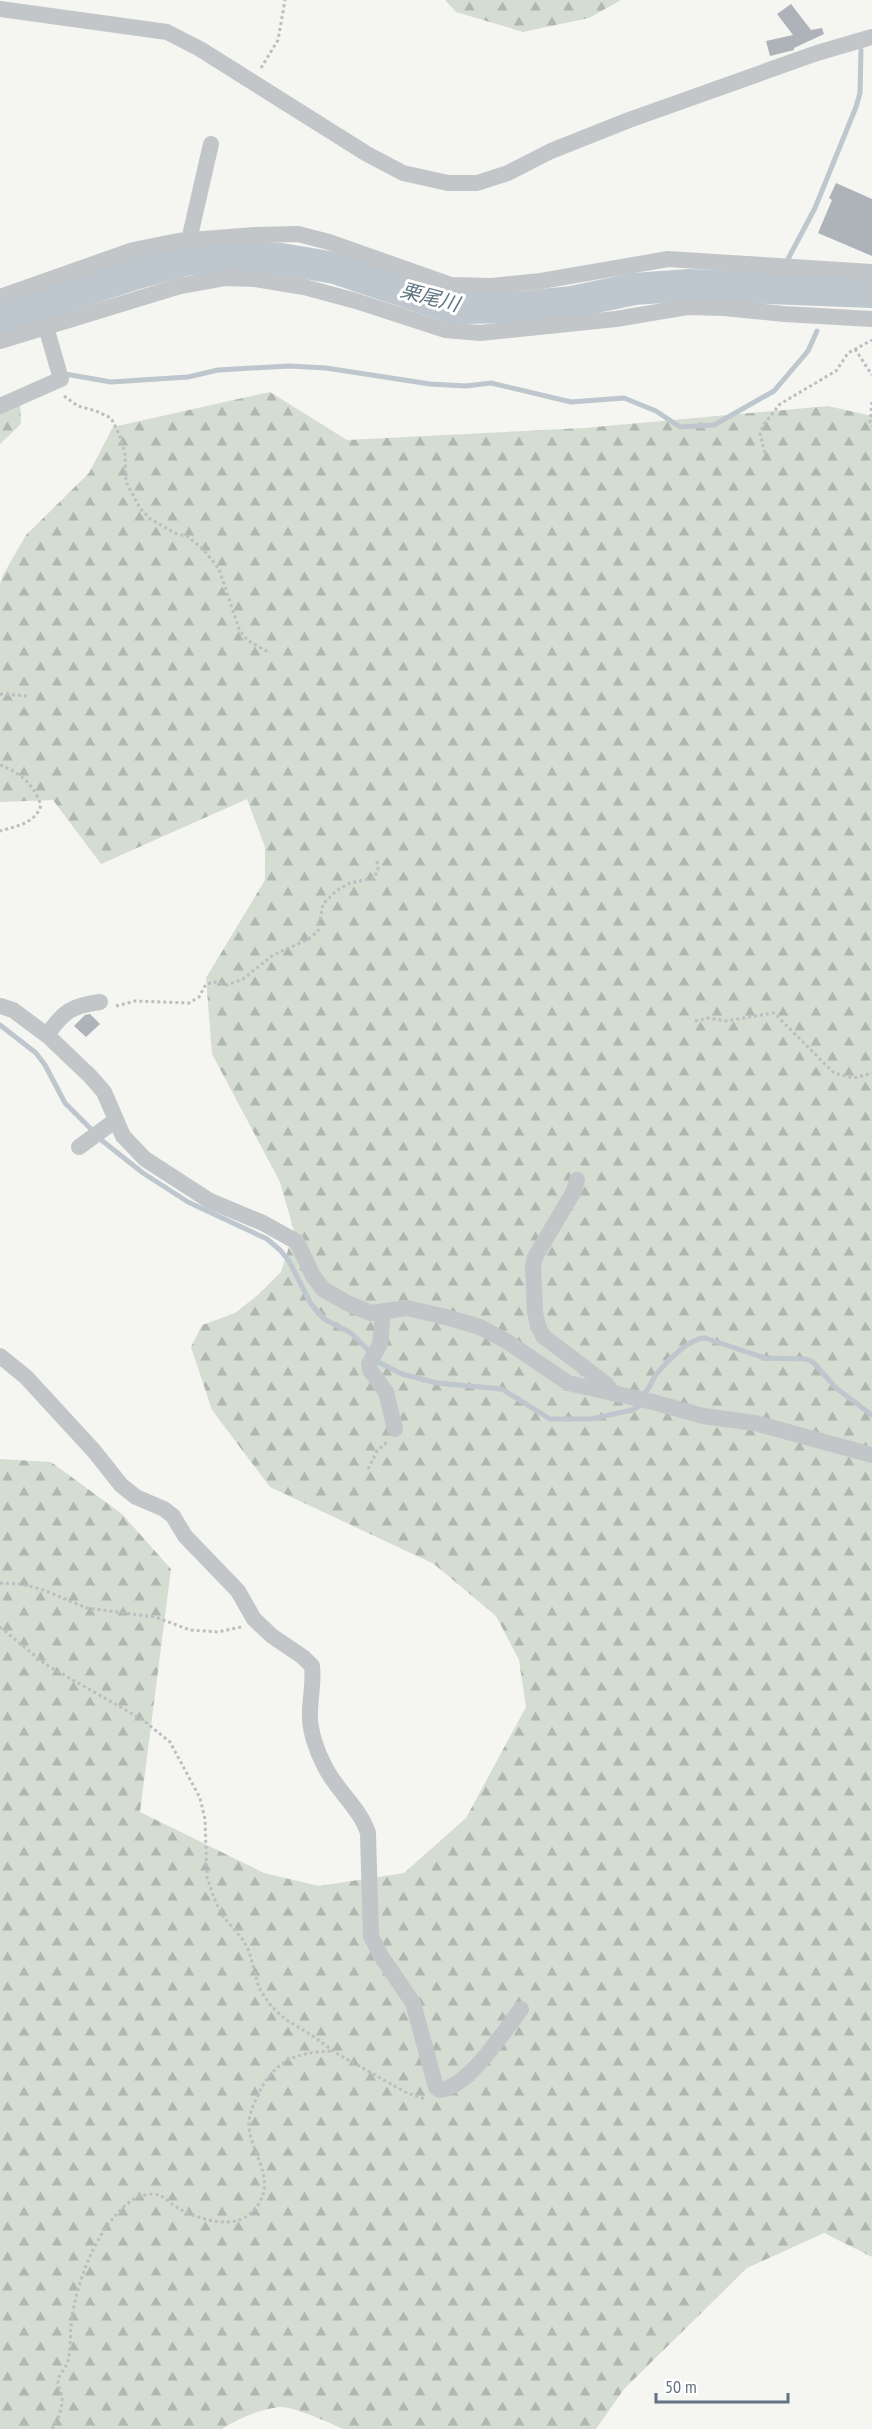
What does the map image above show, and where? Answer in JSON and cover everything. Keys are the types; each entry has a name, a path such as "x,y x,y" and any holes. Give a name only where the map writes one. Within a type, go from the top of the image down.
{"street":[{"path":"0,9 167,32 200,50 367,154 404,173 448,183 477,183 508,172 586,136 681,101 817,53 872,38"},
{"path":"189,240 211,144"},
{"path":"0,297 133,250 189,240 298,234 329,242 451,285 492,286 541,281 668,259 872,272"},
{"path":"0,341 180,286 225,278 255,279 304,287 445,330 480,333 606,320 687,307 872,320"},
{"path":"0,406 61,379 46,327"},
{"path":"47,1035 66,1011 75,1006 100,1002"},
{"path":"0,1006 12,1010 47,1035 104,1092 123,1136 145,1159 210,1201 263,1223 297,1242 313,1276 323,1289 347,1303 371,1313 407,1308 447,1317 480,1328 508,1342 568,1383 703,1416 755,1423 872,1455"},
{"path":"79,1148 116,1120"},
{"path":"578,1180 574,1191 535,1257 533,1266 538,1326 543,1336 606,1384 613,1393"},
{"path":"383,1312 380,1344 369,1364 370,1370 389,1399 395,1429"},
{"path":"0,1356 26,1377 94,1451 121,1485 136,1497 164,1509 173,1516 185,1536 238,1591 257,1622 312,1666 309,1716 314,1740 324,1766 339,1790 364,1819 368,1833 371,1936 381,1956 413,2003 436,2087 443,2090 455,2084 476,2067 521,2009"}],"path":[{"path":"252,82 278,40 285,0"},
{"path":"765,453 760,434 764,423 780,404 836,371 848,353 872,340"},
{"path":"855,349 872,375"},
{"path":"51,384 71,402 111,418 120,436 125,454 126,482 140,508 150,519 177,534 187,536 203,549 219,569 239,629 248,640 270,653"},
{"path":"872,402 872,426"},
{"path":"0,694 28,696"},
{"path":"0,765 31,784 41,805 38,814 33,819 0,831"},
{"path":"100,1002 113,1006 135,1001 189,1003 199,997 206,984 210,982 227,985 243,979 273,955 309,939 318,931 323,904 343,886 374,878 378,870 377,861"},
{"path":"695,1021 710,1017 724,1021 774,1013 834,1073 854,1078 872,1073"},
{"path":"368,1469 376,1451 393,1438 395,1429"},
{"path":"0,1583 31,1586 87,1608 155,1617 190,1630 218,1632 257,1622"},
{"path":"0,1627 45,1664 143,1720 170,1742 200,1798 205,1819 207,1877 214,1898 222,1915 243,1940 249,1951 259,1988 271,2006 285,2019 333,2051 407,2093 421,2099 436,2098 443,2090"},
{"path":"52,2429 59,2419 62,2400 58,2381 68,2361 72,2314 83,2274 102,2235 115,2216 133,2199 148,2194 160,2196 176,2207 219,2223 241,2219 258,2206 264,2193 265,2175 252,2143 249,2121 270,2073 279,2064 318,2051 333,2051"}],"green space":[{"path":"445,0 621,0 589,18 523,32 456,12"},
{"path":"270,392 347,440 584,428 828,406 872,416 872,2257 824,2233 747,2268 624,2389 596,2429 343,2429 302,2412 280,2407 250,2415 222,2429 0,2429 0,1459 51,1462 122,1514 171,1569 140,1812 264,1873 319,1886 404,1873 466,1818 526,1707 519,1660 496,1616 434,1564 270,1487 212,1410 191,1347 202,1325 235,1313 281,1272 294,1231 280,1182 212,1054 206,978 265,880 265,847 247,799 101,864 53,800 0,802 0,584 26,535 89,473 113,427"},
{"path":"20,400 21,424 0,444 0,402"}],"building":[{"path":"791,4 811,30 822,28 824,34 794,50 770,56 766,41 793,35 777,14"},
{"path":"836,183 872,199 872,256 818,233 832,200 829,198"},
{"path":"90,1014 100,1024 86,1037 74,1026 85,1015"}],"waterway":[{"path":"788,259 815,208 856,107 860,93 861,50"},
{"name":"栗尾川","path":"0,318 134,274 185,260 233,256 281,259 335,268 454,308 524,307 572,302 634,289 689,285 872,292"},
{"path":"65,374 111,382 188,377 218,370 289,366 326,368 430,384 466,386 491,383 571,402 624,398 656,411 680,427 714,425 774,391 808,351 817,331"},
{"path":"0,1025 36,1053 65,1103 93,1131"},
{"path":"100,1139 143,1173 188,1202 267,1239 289,1261 311,1304 324,1319 351,1333 369,1354"},
{"path":"645,1393 658,1372 673,1356 693,1342 705,1338 765,1358 806,1359 813,1362 836,1388 872,1415"},
{"path":"378,1362 402,1374 437,1383 502,1389 550,1419 591,1419 632,1410 639,1406"}]}
